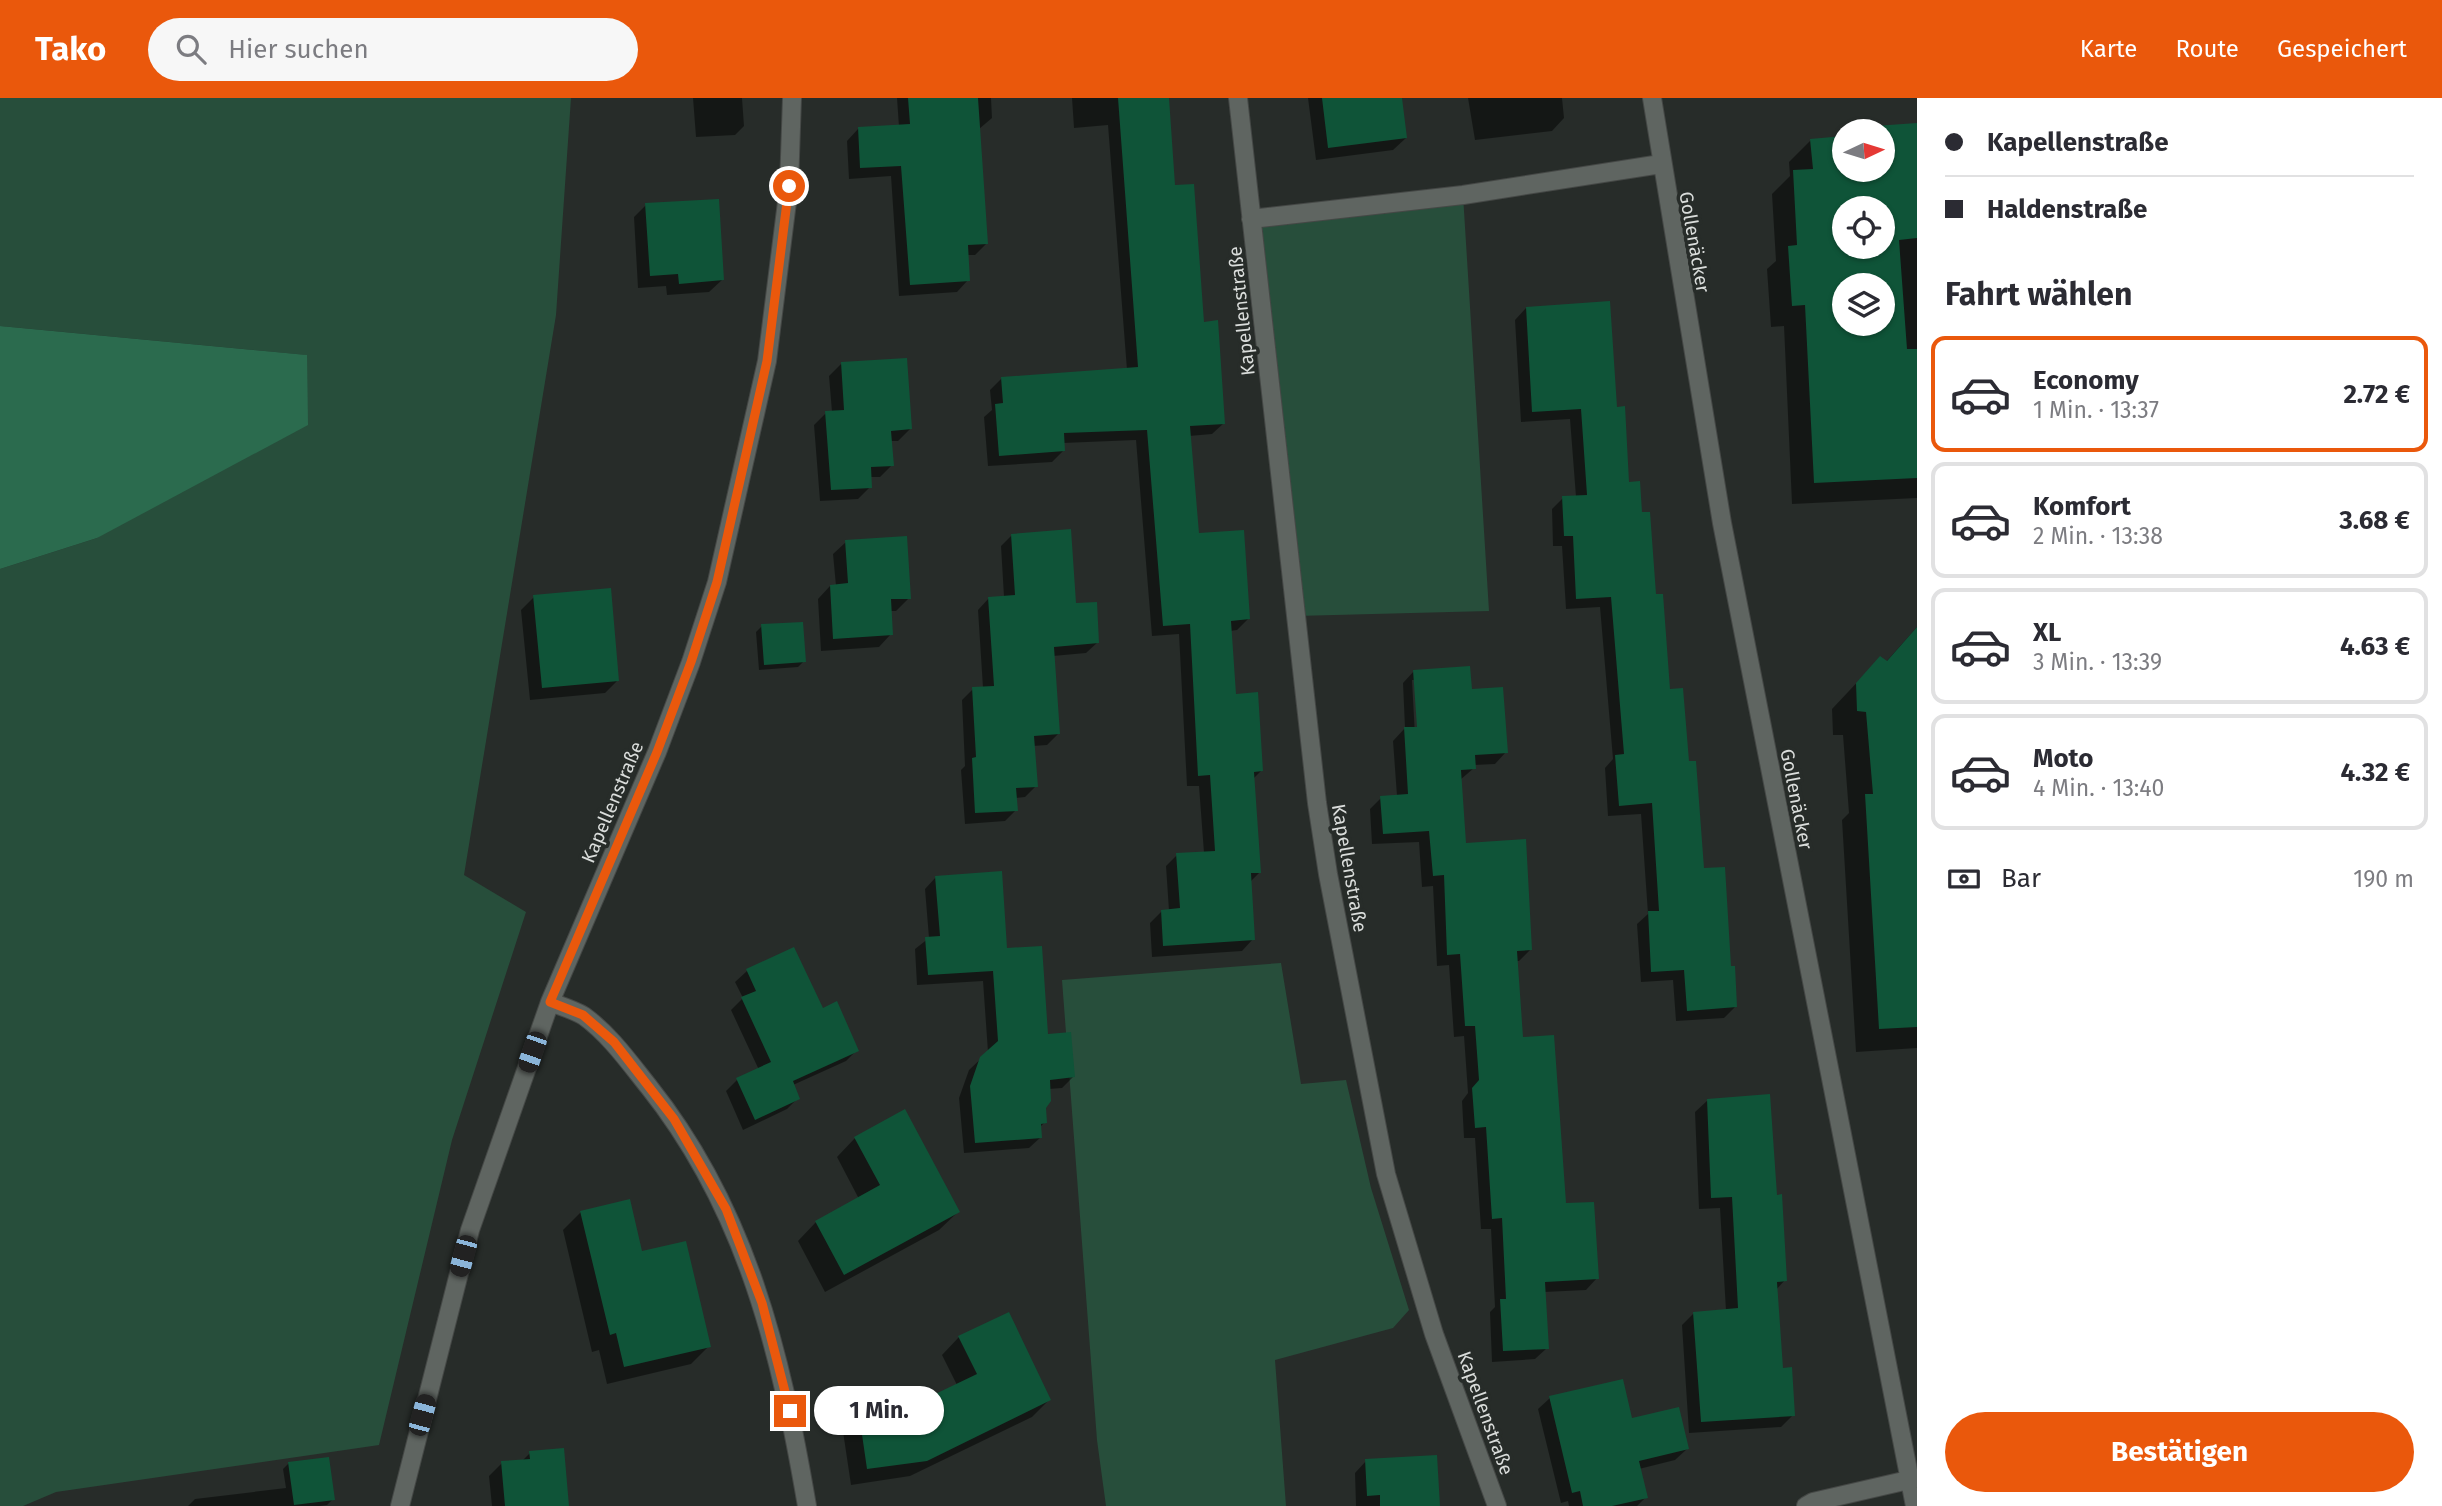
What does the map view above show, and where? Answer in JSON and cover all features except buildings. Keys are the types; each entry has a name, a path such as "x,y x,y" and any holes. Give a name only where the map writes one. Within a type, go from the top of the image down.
{"street":[{"name":"Kapellenstraße","path":"400,1506 470,1230 550,1002 657,752 691,662 717,582 767,361 789,186 792,98"},
{"name":"Kapellenstraße","path":"1238,98 1317,803 1328,874 1386,1174 1434,1334 1497,1506"},
{"name":"Gollenäcker","path":"1651,98 1722,523 1913,1478 1915,1506"},
{"name":"Kapellenstraße","path":"1251,219 1463,195 1661,164"},
{"path":"550,1002 583,1015 614,1042 674,1119 726,1209 762,1303 790,1411 807,1506"},
{"path":"1806,1506 1913,1478"}],"green space":[{"path":"0,98 571,98 556,315 464,875 526,912 452,1140 379,1445 56,1492 23,1506 0,1506 0,569 97,538 306,355 0,326"},
{"path":"1463,195 1489,611 1296,616 1251,219"},
{"path":"0,326 307,355 308,425 97,538 0,569"},
{"path":"1281,963 1301,1084 1346,1080 1371,1188 1409,1310 1393,1328 1275,1360 1286,1506 1106,1506 1097,1440 1062,980"}],"route":[{"path":"789,186 767,361 717,582 691,662 657,752 550,1002 583,1015 614,1042 674,1119 726,1209 762,1303 790,1411"}]}
